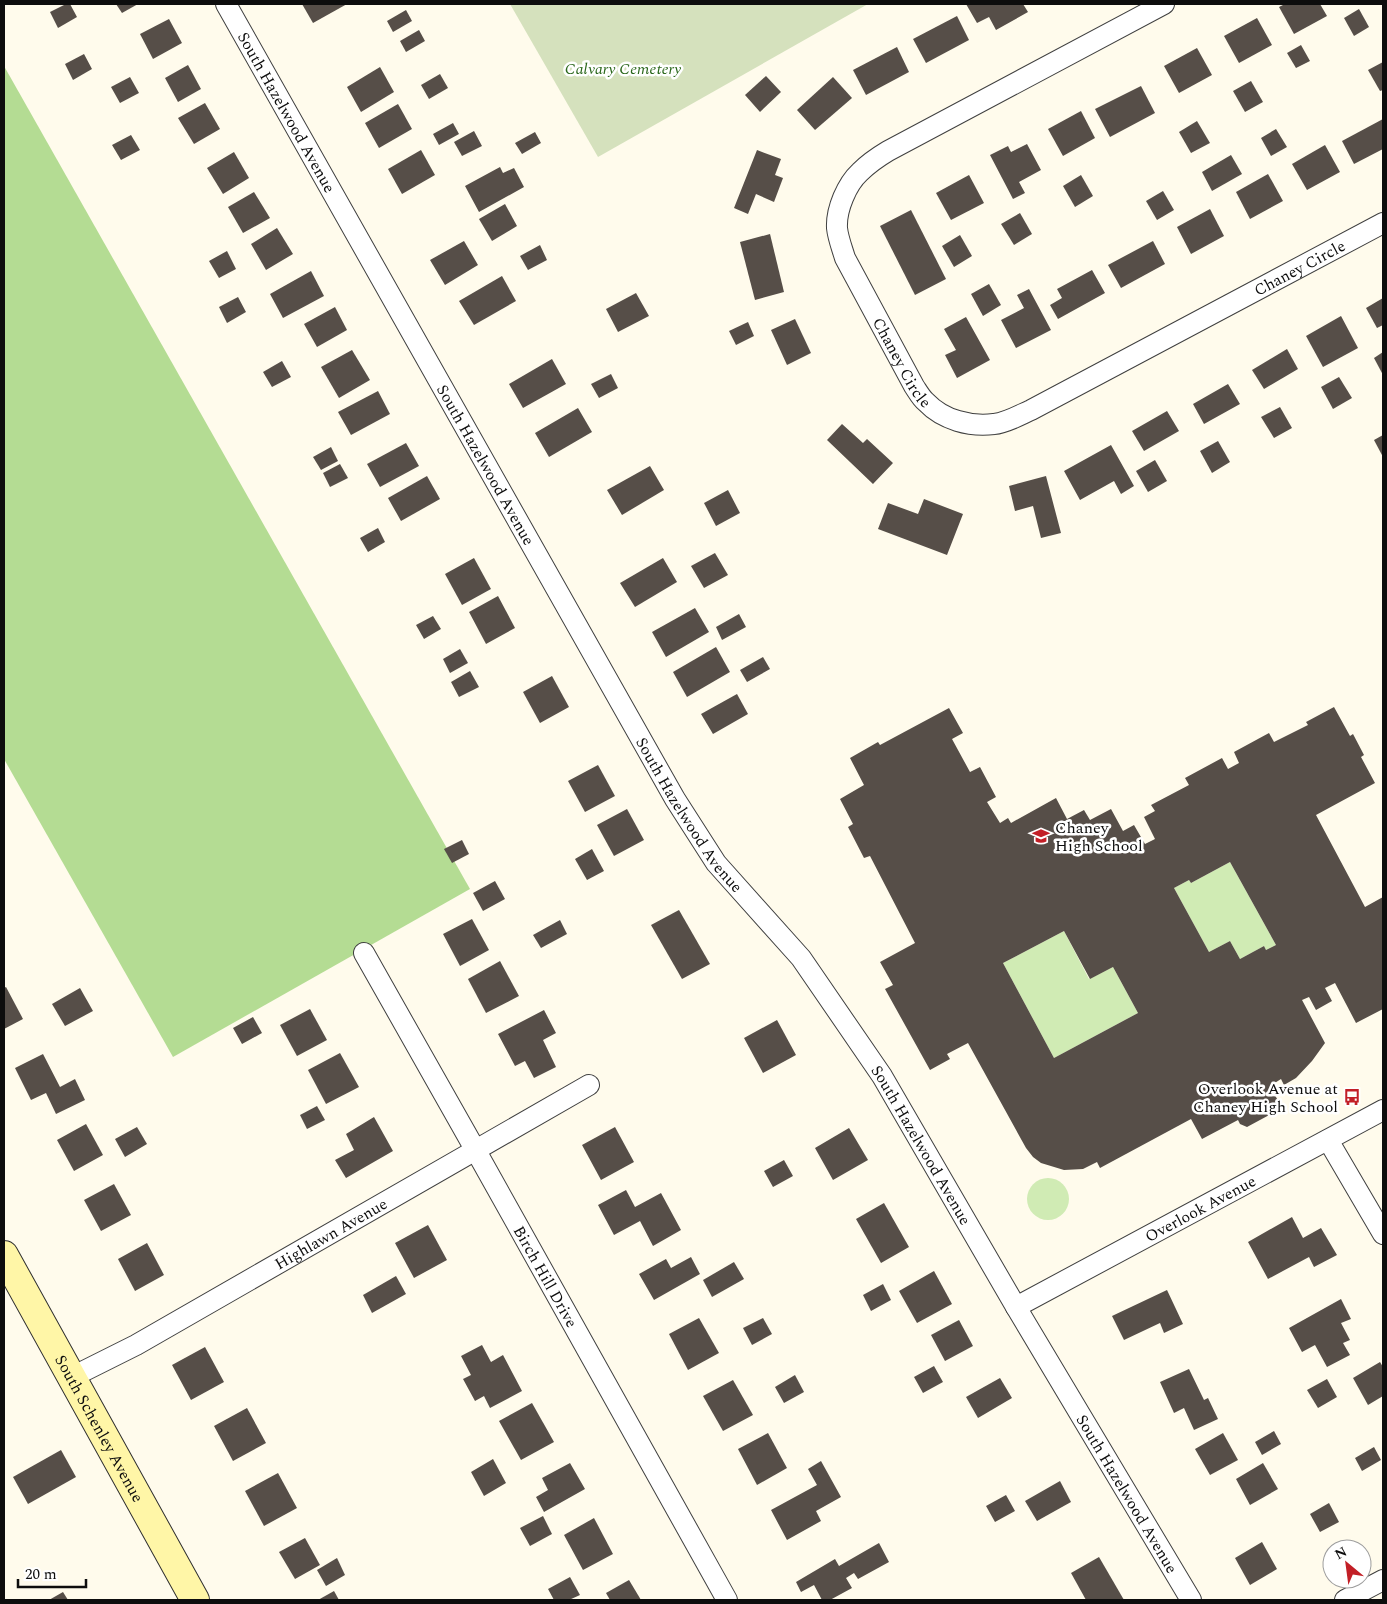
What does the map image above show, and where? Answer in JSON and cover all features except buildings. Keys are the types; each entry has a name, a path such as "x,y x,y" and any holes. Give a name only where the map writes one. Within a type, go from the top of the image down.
{"street":[{"name":"South Hazelwood Avenue","path":"226,4 675,799 716,863 801,958 882,1076 1016,1307 1191,1600"},
{"name":"Chaney Circle","path":"1164,4 888,151 858,173 841,200 837,226 845,258 914,386 925,402 940,414 957,421 978,425 996,424 1031,410 1383,223"},
{"name":"Birch Hill Drive","path":"364,953 727,1600"},
{"name":"Highlawn Avenue","path":"72,1377 136,1345 589,1085"},
{"name":"Overlook Avenue","path":"1016,1307 1383,1110"},
{"path":"1328,1140 1383,1234"},
{"name":"South Schenley Avenue","path":"4,1255 195,1600"},
{"path":"1345,1600 1383,1580"}],"green space":[{"name":"Calvary Cemetery","path":"510,4 868,4 598,157"},
{"path":"4,66 470,889 173,1057 4,759"},
{"path":"1230,862 1276,945 1266,950 1264,946 1240,959 1230,941 1209,952 1174,888 1189,880 1191,883"},
{"path":"1064,931 1089,979 1113,967 1138,1013 1054,1058 1003,963"},
{"path":"1052,1178 1060,1181 1066,1187 1069,1199 1066,1211 1060,1217 1044,1220 1036,1217 1030,1211 1027,1195 1030,1187 1036,1181"}],"place":[{"name":"Chaney High School","path":"1041,836"},
{"name":"Overlook Avenue at Chaney High School","path":"1352,1097"}]}
